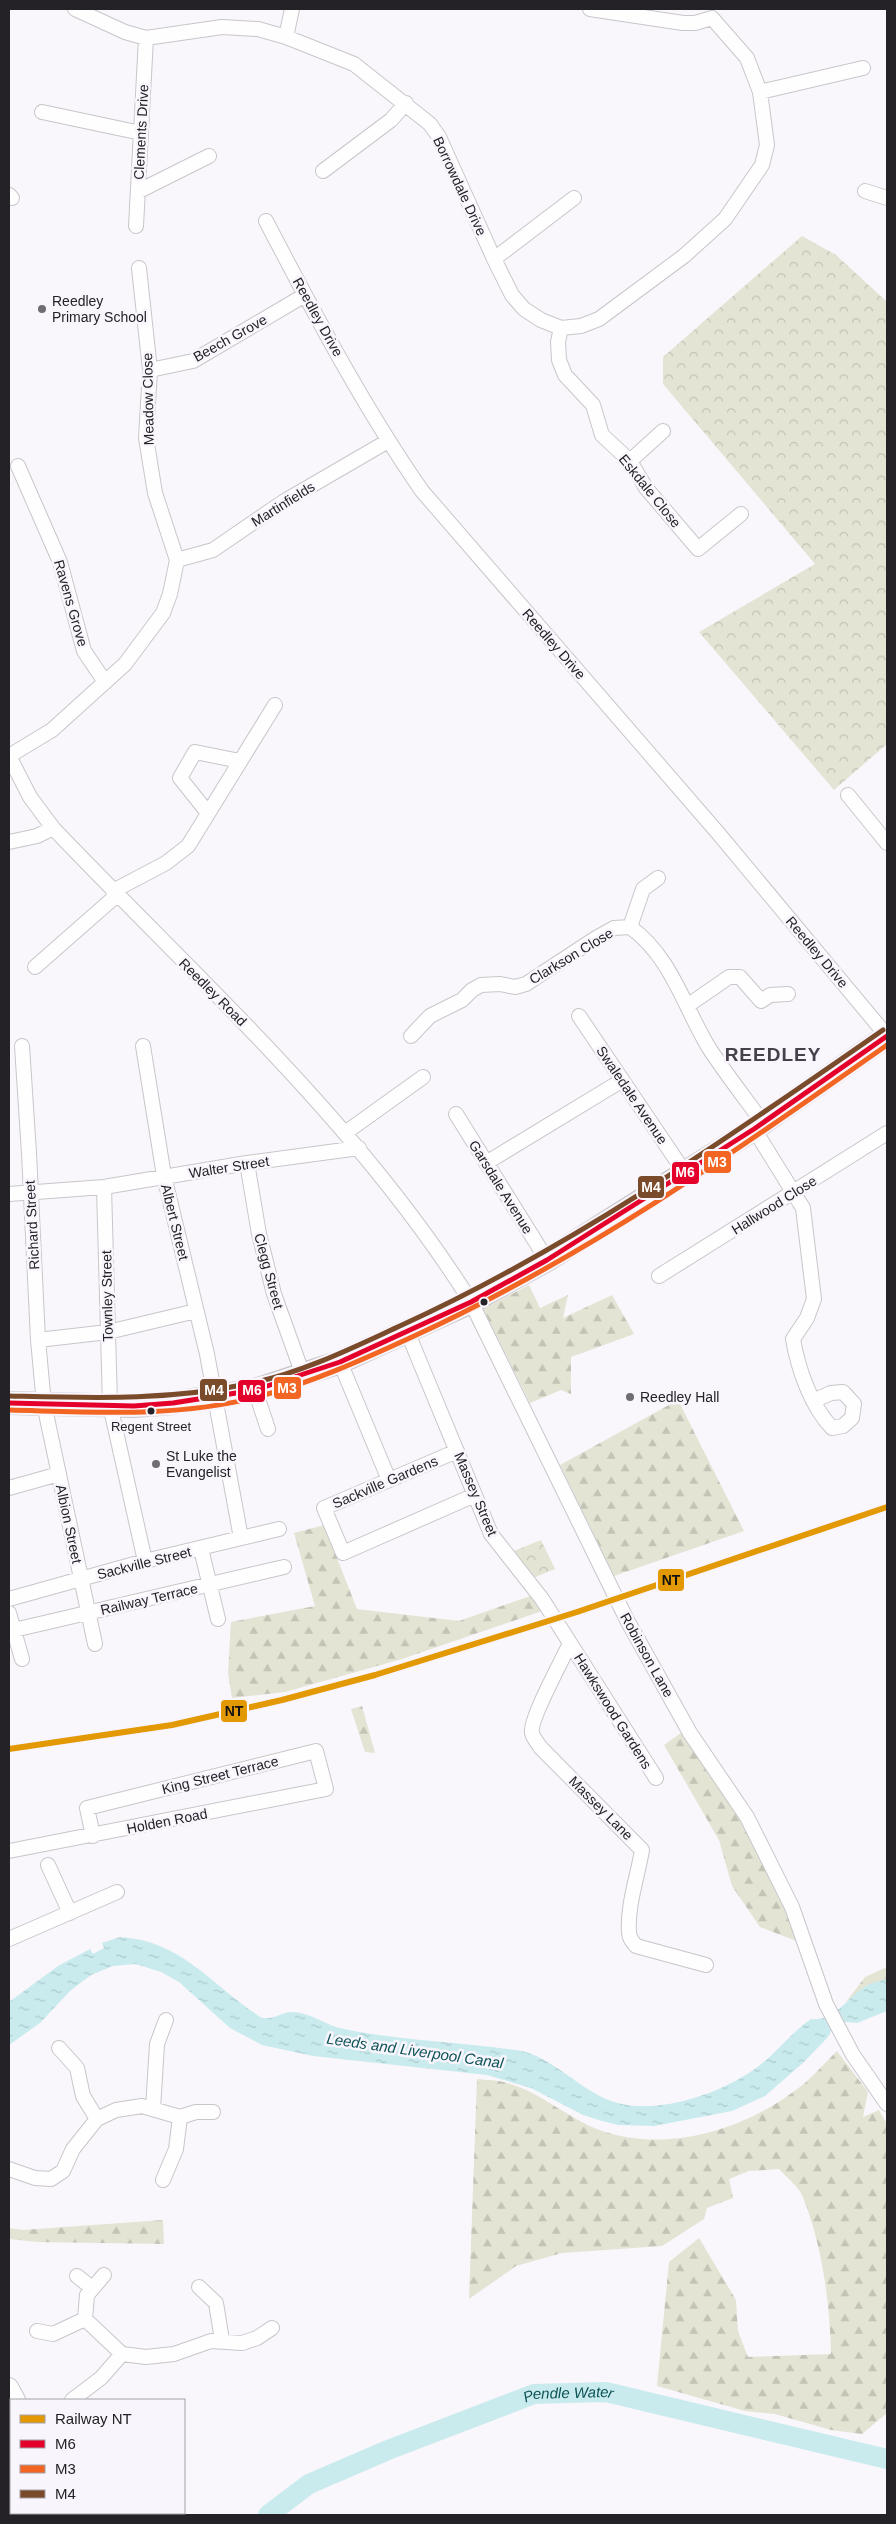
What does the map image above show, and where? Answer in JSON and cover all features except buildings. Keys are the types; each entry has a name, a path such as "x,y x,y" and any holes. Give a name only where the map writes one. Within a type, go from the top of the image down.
{"highway":[{"path":"9,1402 134,1406 215,1397 255,1390 340,1362 472,1302 547,1260 758,1126 887,1036"}],"main road":[{"path":"9,2387 15,2399"}],"street":[{"path":"75,9 125,32 146,38"},
{"path":"286,37 292,9"},
{"path":"561,328 581,326 599,319 684,256 725,219 762,165 767,145 760,92 747,58 712,14 695,23 683,23 590,9"},
{"name":"Borrowdale Drive","path":"146,38 222,27 258,29 286,37 354,64 430,124 439,137 512,295 524,309 541,320 561,328"},
{"name":"Clements Drive","path":"136,226 146,38"},
{"path":"760,92 863,68"},
{"path":"323,171 391,120 406,104"},
{"path":"42,112 141,133"},
{"path":"138,191 209,156"},
{"path":"865,191 887,198"},
{"path":"494,259 574,198"},
{"name":"Reedley Drive","path":"266,221 305,295 388,441 422,491 718,833 887,1036"},
{"name":"Meadow Close","path":"9,756 52,730 125,664 162,612 170,594 176,560 155,492 146,438 150,370 139,268"},
{"name":"Beech Grove","path":"150,370 193,361 305,295"},
{"name":"Eskdale Close","path":"561,328 558,342 559,360 565,375 593,405 602,435 630,461 646,488 698,549 741,514"},
{"path":"630,461 663,431"},
{"name":"Martinfields","path":"176,560 213,550 283,502 388,441"},
{"name":"Ravens Grove","path":"18,466 60,562 84,651 105,682"},
{"path":"36,966 115,893 166,863 188,846 275,705"},
{"path":"208,813 180,778 195,752 240,761"},
{"name":"Reedley Road","path":"9,756 30,797 53,828 274,1054 359,1148 448,1264 472,1302"},
{"path":"848,795 887,843"},
{"path":"9,842 37,836 53,828"},
{"name":"Clarkson Close","path":"412,1036 430,1016 462,1000 476,988 500,984 515,987 526,984 614,928 630,927 643,889 658,878"},
{"path":"630,927 643,936 673,977 709,1047 758,1126 803,1208 814,1299 807,1318 793,1339 795,1352 813,1401"},
{"path":"687,1006 729,977 740,977 761,1001 770,995 788,994"},
{"name":"Swaledale Avenue","path":"579,1016 621,1081 685,1173"},
{"name":"Richard Street","path":"22,1046 30,1152 30,1194 38,1340 44,1404"},
{"name":"Albert Street","path":"143,1046 164,1176 215,1397 241,1538"},
{"path":"346,1133 423,1077"},
{"path":"486,1163 621,1081"},
{"name":"Garsdale Avenue","path":"456,1114 547,1260"},
{"name":"Hallwood Close","path":"660,1276 887,1133"},
{"name":"Walter Street","path":"9,1194 30,1194 104,1187 247,1163 359,1148"},
{"name":"Clegg Street","path":"247,1163 259,1234 274,1294 303,1375"},
{"name":"Townley Street","path":"104,1187 110,1405"},
{"name":"Robinson Lane","path":"472,1302 627,1620 690,1733 747,1817 792,1907 826,2004 873,2086 887,2104"},
{"path":"38,1340 108,1332 196,1312"},
{"name":"Massey Street","path":"407,1331 491,1534 498,1546 542,1598 569,1641"},
{"path":"340,1362 389,1480"},
{"path":"255,1390 268,1429"},
{"name":"Albion Street","path":"44,1404 95,1644"},
{"path":"110,1405 145,1561"},
{"name":"Sackville Gardens","path":"457,1451 324,1508 343,1552 475,1495"},
{"path":"9,1488 59,1474"},
{"name":"Sackville Street","path":"9,1599 145,1561 279,1529"},
{"path":"201,1549 208,1585 218,1619"},
{"name":"Railway Terrace","path":"14,1630 284,1567"},
{"path":"9,1612 22,1659"},
{"name":"Hawkswood Gardens","path":"569,1641 656,1778"},
{"name":"Massey Lane","path":"569,1641 537,1715 532,1733 540,1747 642,1850 632,1905 630,1939 636,1946 706,1965"},
{"name":"King Street Terrace","path":"93,1836 86,1808 316,1751 326,1789"},
{"name":"Holden Road","path":"9,1851 326,1789"},
{"path":"48,1865 70,1913"},
{"path":"9,1939 117,1892"},
{"path":"153,2109 157,2044 166,2020"},
{"path":"59,2048 77,2068 83,2096 97,2119"},
{"path":"9,2169 35,2178 52,2179 63,2171 73,2149 97,2119 116,2110 142,2106 180,2117 196,2112 213,2112"},
{"path":"163,2180 176,2149 180,2117"},
{"path":"85,2319 87,2294 104,2275"},
{"path":"76,2276 92,2288"},
{"path":"199,2287 216,2303 222,2340"},
{"path":"37,2331 53,2334 85,2319"},
{"path":"85,2319 122,2354 146,2357 174,2354 211,2341 222,2340 242,2343 257,2338 272,2328"},
{"path":"80,2398 122,2354"}],"green space":[{"path":"802,236 836,255 887,302 887,744 834,790 699,632 815,564 663,384 663,357"},
{"path":"529,1285 540,1308 568,1295 563,1318 612,1295 634,1334 571,1357 571,1394 561,1390 530,1403 483,1309"},
{"path":"678,1400 744,1531 614,1576 560,1465"},
{"path":"324,1525 357,1609 459,1621 533,1595 542,1611 402,1659 285,1692 232,1698 228,1673 231,1622 315,1606 294,1533"},
{"path":"541,1540 555,1569 533,1578 509,1553"},
{"path":"362,1706 375,1753 365,1752 351,1709"},
{"path":"685,1730 735,1807 769,1868 799,1942 760,1927 732,1886 719,1840 664,1745"},
{"path":"887,1967 887,1979 868,1985 846,2002 865,1977"},
{"path":"837,2051 868,2092 863,2117 879,2110 887,2124 887,2413 862,2434 831,2430 775,2414 745,2411 657,2386 669,2262 699,2238 736,2300 738,2331 748,2357 831,2354 827,2294 815,2233 802,2195 779,2169 749,2171 729,2179 733,2198 707,2208 704,2219 662,2246 562,2253 516,2266 469,2299 477,2079 500,2081 519,2087 578,2120 602,2131 628,2137 655,2140 682,2138 709,2133 760,2113 805,2083"},
{"path":"163,2220 164,2244 38,2242 9,2239 9,2228 23,2230"}],"water":[{"name":"Leeds and Liverpool Canal","path":"120,1937 142,1940 180,1956 262,2018 294,2012 337,2027 366,2033 522,2051 543,2059 604,2098 622,2104 642,2106 685,2101 706,2094 745,2076 773,2054 811,2019 820,2019 828,2016 868,1985 887,1979 887,2011 857,2023 846,2022 833,2028 828,2037 804,2062 765,2096 732,2111 654,2126 618,2125 602,2121 583,2115 531,2088 487,2075 313,2056 262,2045 230,2028 179,1982 161,1972 136,1964 113,1966 91,1975 70,1991 40,2023 9,2045 9,2002 58,1966 90,1949 93,1954 104,1948 102,1943"}],"waterway":[{"name":"Pendle Water","path":"268,2515 309,2484 388,2450 534,2394 606,2392 887,2459"}],"rail line":[{"name":"NT","path":"9,1749 172,1725 282,1700 375,1675 577,1612 887,1507"}],"transit line":[{"name":"M4","path":"9,1396 101,1398 191,1393 252,1383 291,1372 328,1358 465,1294 589,1226 708,1150 883,1030"},
{"name":"M6","path":"9,1403 134,1406 173,1403 255,1390 340,1362 471,1302 547,1260 754,1129 887,1036"},
{"name":"M3","path":"9,1410 134,1412 196,1408 257,1397 317,1378 412,1337 475,1307 597,1239 715,1164 887,1045"}],"place":[{"name":"Reedley Primary School","path":"42,309"},
{"name":"Reedley Hall","path":"630,1397"},
{"name":"Regent Street","path":"151,1411"},
{"name":"St Luke the Evangelist","path":"156,1464"}],"district":[{"name":"REEDLEY","path":"773,1054"}]}
